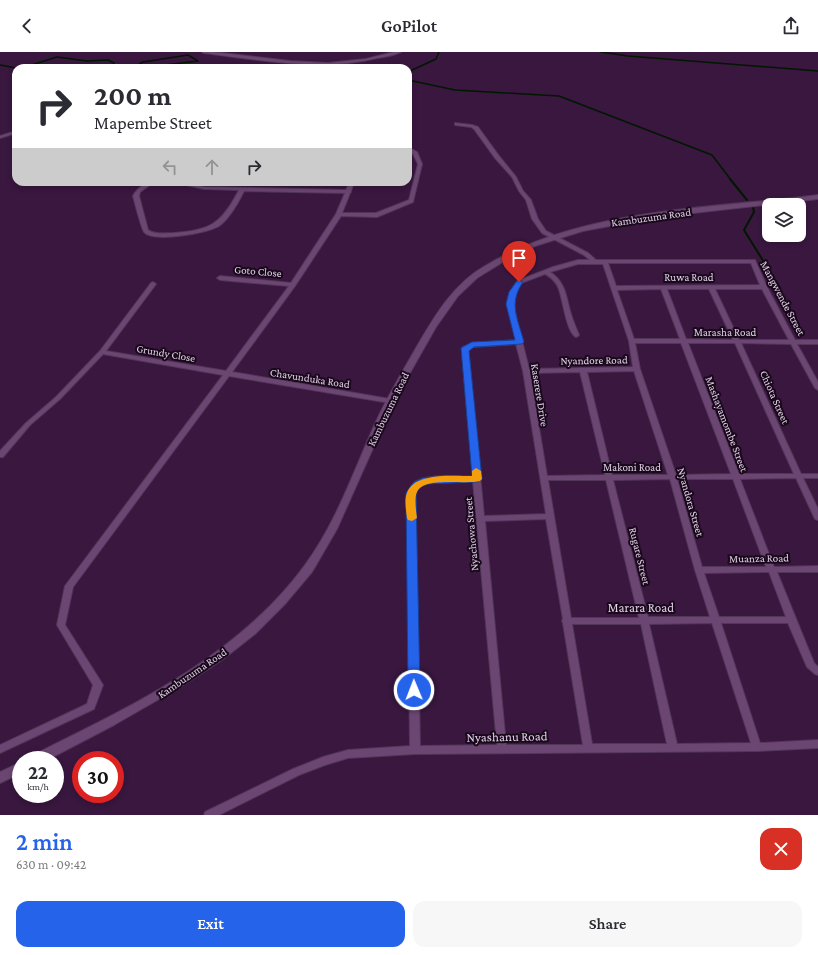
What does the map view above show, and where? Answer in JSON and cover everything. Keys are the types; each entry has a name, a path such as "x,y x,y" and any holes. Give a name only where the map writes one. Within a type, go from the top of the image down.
{"main road":[{"name":"Kambuzuma Road","path":"53,751 134,710 177,685 217,658 264,618 308,568 322,546 337,519 390,401 436,319 449,301 466,284 486,268 520,250 555,236 581,228 635,218 818,197"},
{"path":"0,778 12,772"}],"street":[{"path":"204,52 290,62 328,64 366,60 399,52"},
{"path":"457,124 476,128 514,177 521,191 528,200 539,225 544,232 555,236 586,254 595,262"},
{"path":"0,137 12,133"},
{"path":"8,134 12,136"},
{"path":"339,214 377,215 411,201 420,164 415,153 412,151"},
{"path":"146,186 138,191 136,196 146,231 155,235 200,230 215,226 229,210 242,189"},
{"path":"193,186 349,192"},
{"path":"0,749 91,706 98,685 60,625 69,586 293,285 339,214 351,186"},
{"name":"Kaserere Drive","path":"588,748 542,478 526,371 510,304 513,292 519,282 544,271 570,264 595,262 752,261"},
{"name":"Mangwende Street","path":"752,261 764,287 818,388"},
{"name":"Nyandora Street","path":"605,262 632,341 638,370 673,478 699,570 757,747"},
{"path":"544,271 560,283 576,334"},
{"name":"Goto Close","path":"220,278 293,285"},
{"path":"0,456 28,424 58,398 102,352 153,284"},
{"name":"Mashayamombe Street","path":"663,287 791,620 810,664 818,672"},
{"name":"Chiota Street","path":"711,287 738,342 818,517"},
{"name":"Ruwa Road","path":"614,288 764,287"},
{"name":"Marasha Road","path":"632,341 818,342"},
{"name":"Nyachowa Street","path":"502,750 465,348 472,345 520,342"},
{"name":"Grundy Close","path":"102,352 227,374"},
{"name":"Rugare Street","path":"583,370 644,620 673,748"},
{"name":"Nyandore Road","path":"526,371 638,370"},
{"name":"Chavunduka Road","path":"227,374 390,401"},
{"name":"Makoni Road","path":"542,478 818,476"},
{"path":"415,750 411,493 418,484 423,482 477,479"},
{"path":"481,519 549,516"},
{"name":"Muanza Road","path":"699,570 818,569"},
{"name":"Marara Road","path":"566,621 791,620"},
{"name":"Nyashanu Road","path":"209,815 275,782 323,761 348,754 415,750 757,747 818,744"}],"waterway":[{"path":"412,70 436,59 439,52"},
{"path":"601,52 628,56 818,71"},
{"path":"140,64 143,62 188,55 198,61 173,64"},
{"path":"35,64 57,57 87,61 108,60 113,64"},
{"path":"0,65 12,67"},
{"path":"412,81 455,90 559,96 712,155 731,180"},
{"path":"730,179 747,200"},
{"path":"753,207 754,212 744,230 780,288"}],"slow traffic":[{"path":"412,518 411,493 418,484 448,479 477,479 476,471"}],"route":[{"path":"414,690 411,493 418,484 423,482 448,479 477,479 465,348 472,345 520,342 510,304 513,292 519,282"}]}
